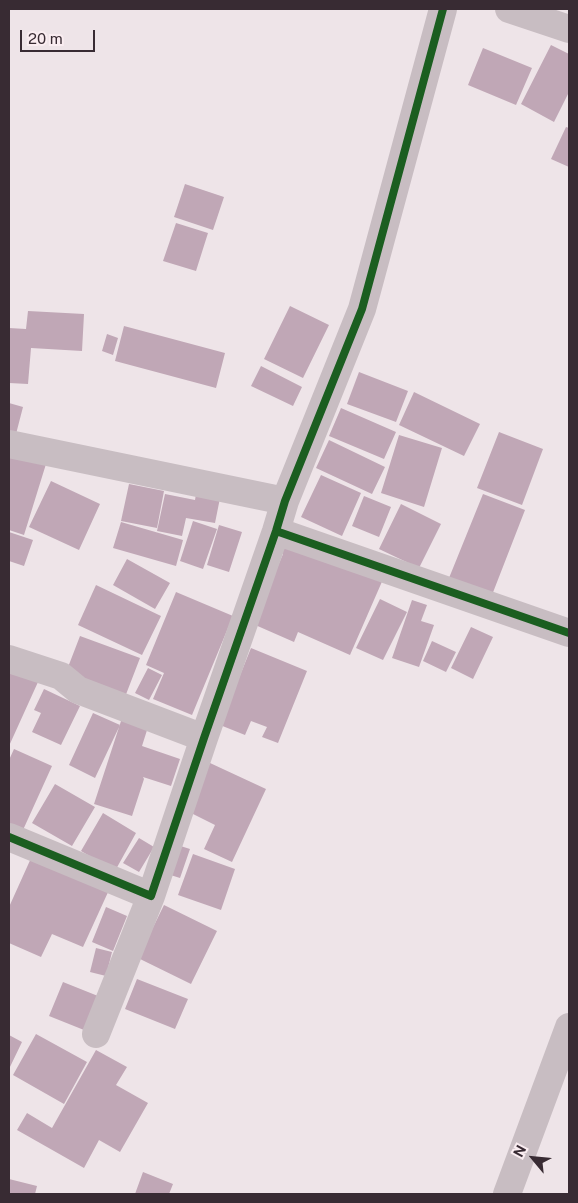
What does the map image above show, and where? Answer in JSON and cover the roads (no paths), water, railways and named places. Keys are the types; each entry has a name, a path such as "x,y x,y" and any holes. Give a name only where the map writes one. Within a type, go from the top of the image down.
{"street":[{"path":"96,1034 151,896 285,501 362,309 443,9"},
{"path":"509,9 569,29"},
{"path":"9,444 285,501"},
{"path":"276,531 569,633"},
{"path":"9,660 61,676 78,690 204,738"},
{"path":"9,837 151,896"},
{"path":"507,1194 569,1027"}]}
